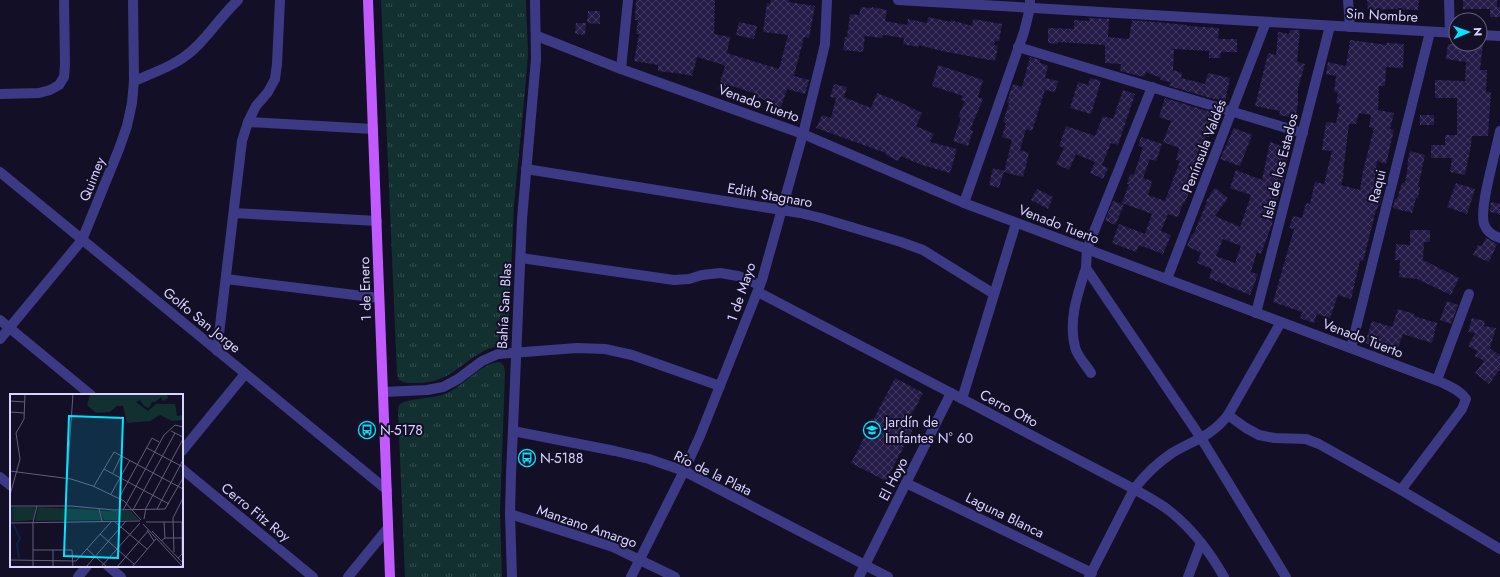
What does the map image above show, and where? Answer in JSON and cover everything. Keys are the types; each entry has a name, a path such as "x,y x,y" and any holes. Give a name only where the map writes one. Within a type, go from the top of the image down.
{"main road":[{"name":"1 de Enero","path":"368,0 390,577"}],"street":[{"path":"0,94 39,93 50,90 59,85 64,77 65,65 64,0"},
{"name":"Quimey","path":"0,339 82,240 119,149 127,126 132,103 134,81 133,0"},
{"path":"134,81 181,59 193,49 238,0"},
{"path":"217,350 242,141 248,122 256,106 268,92 275,79 280,0"},
{"name":"Bahía San Blas","path":"512,577 510,514 516,352 526,169 536,71 537,36 535,0"},
{"path":"621,69 628,0"},
{"name":"1 de Mayo","path":"630,577 684,471 759,288 803,134 822,55 826,28 827,0"},
{"name":"Sin Nombre","path":"898,0 1030,4 1266,22 1448,33"},
{"path":"1348,0 1350,27"},
{"path":"1449,0 1450,12"},
{"path":"964,203 1024,32 1030,4"},
{"name":"Península Valdés","path":"1167,280 1266,22"},
{"name":"Isla de los Estados","path":"1256,313 1330,26"},
{"name":"Raqui","path":"1351,348 1430,32"},
{"path":"1488,35 1500,36"},
{"name":"Venado Tuerto","path":"537,36 621,69 803,134 964,203 1016,223 1437,380 1462,394 1466,399 1462,409 1401,490"},
{"path":"1018,47 1303,133"},
{"path":"1091,373 1075,347 1074,307 1086,268 1087,249 1152,87"},
{"path":"248,122 373,129"},
{"path":"1500,132 1484,203 1483,216 1488,232 1500,238"},
{"name":"Edith Stagnaro","path":"526,169 781,210 821,218 901,242 922,250 994,294"},
{"name":"Golfo San Jorge","path":"0,172 387,490"},
{"path":"234,213 376,221"},
{"path":"962,399 1016,223"},
{"name":"Cerro Otto","path":"521,258 674,280 689,279 702,275 720,273 738,276 962,399 1134,489 1170,511 1188,526 1202,543 1224,577"},
{"path":"1086,268 1202,438 1286,577"},
{"path":"226,279 379,298"},
{"path":"1437,380 1469,294"},
{"path":"0,320 90,394"},
{"path":"1090,575 1134,489 1157,463 1186,445 1202,438 1220,425 1228,415 1281,322"},
{"path":"383,392 427,390 443,387 458,379 490,357 498,354 576,348 605,349 632,355 720,386"},
{"path":"183,450 245,374"},
{"name":"El Hoyo","path":"859,577 951,393"},
{"path":"1228,415 1259,436 1306,439 1319,444 1401,490 1500,549"},
{"name":"Río de la Plata","path":"513,431 615,451 649,459 684,471 888,577"},
{"name":"Cerro Fitz Roy","path":"183,471 313,577"},
{"path":"0,478 10,485"},
{"name":"Laguna Blanca","path":"906,483 1090,575"},
{"name":"Manzano Amargo","path":"510,514 613,547 675,577"},
{"path":"348,577 388,528"},
{"path":"1188,577 1202,543"},
{"path":"78,577 86,567"},
{"path":"109,567 121,577"}],"green space":[{"path":"381,0 526,0 528,53 514,205 508,338 504,344 487,349 446,376 429,382 404,382 399,380 397,374"},
{"path":"500,362 504,366 505,373 500,512 502,577 405,577 398,411 399,405 407,401 447,393 480,370 493,363"}],"building":[{"path":"636,0 715,0 714,34 730,37 727,53 779,69 788,35 763,32 767,3 770,4 771,0 789,0 788,2 815,6 809,38 804,37 794,76 809,80 805,94 787,89 779,113 768,109 770,102 756,97 756,94 732,86 730,93 718,89 725,66 721,64 697,57 692,76 658,71 658,65 634,61 639,34 636,34 638,20 635,20"},
{"path":"1367,0 1419,0 1418,10 1368,10"},
{"path":"1463,0 1497,0 1497,7 1500,7 1500,17 1490,17 1490,9 1463,9"},
{"path":"861,7 872,7 887,10 885,21 907,25 908,19 927,23 928,17 951,22 951,20 972,26 973,19 1002,24 999,41 995,41 994,45 998,46 995,61 919,45 918,47 903,44 904,38 883,35 882,38 865,36 863,52 843,50 845,37 847,37 850,14 859,15"},
{"path":"588,11 600,11 600,24 587,23"},
{"path":"1089,18 1109,19 1108,37 1129,39 1132,20 1219,28 1218,39 1237,39 1237,52 1221,52 1220,58 1209,58 1209,51 1174,49 1173,70 1182,73 1181,78 1205,84 1208,73 1230,78 1225,101 1169,86 1171,82 1160,80 1161,78 1146,72 1144,77 1120,71 1121,64 1105,63 1105,45 1058,42 1058,44 1048,43 1048,28 1074,29 1074,20 1089,21"},
{"path":"739,22 757,26 754,39 736,35"},
{"path":"576,23 586,23 585,35 575,34"},
{"path":"1290,30 1300,30 1297,62 1305,64 1298,88 1298,104 1295,118 1279,115 1280,111 1255,106 1268,53 1276,55 1278,32 1289,34"},
{"path":"1350,40 1387,45 1387,43 1404,44 1403,68 1386,67 1385,86 1379,86 1378,110 1394,113 1390,129 1394,130 1386,164 1377,161 1373,193 1382,196 1380,205 1379,204 1375,214 1363,261 1360,261 1351,299 1338,295 1330,318 1317,314 1314,323 1300,318 1302,312 1273,302 1294,229 1289,228 1293,216 1302,218 1306,203 1310,204 1315,182 1324,184 1332,151 1322,150 1326,122 1336,123 1340,104 1336,103 1338,93 1334,92 1336,76 1326,74 1328,62 1346,66","holes":["1359,113 1371,115 1369,127 1374,128 1363,171 1360,190 1341,185 1344,173 1349,124 1356,124"]},
{"path":"1448,44 1448,52 1482,52 1480,70 1487,70 1486,92 1491,92 1488,136 1472,136 1465,175 1450,172 1452,158 1431,158 1431,145 1445,145 1445,135 1457,135 1457,98 1435,98 1435,80 1465,81 1466,62 1446,59"},
{"path":"1030,57 1040,60 1040,63 1048,66 1045,78 1058,81 1055,92 1045,90 1032,131 1026,129 1020,150 1029,153 1023,177 1004,172 1012,140 1002,137 1006,123 1003,122 1009,103 1007,102 1012,86 1013,84 1022,87"},
{"path":"938,65 983,80 978,97 983,99 970,130 973,131 968,146 953,141 961,118 958,117 965,101 961,100 963,96 932,86"},
{"path":"1090,78 1101,81 1091,114 1070,108 1078,82 1088,85"},
{"path":"834,84 847,87 844,97 871,108 877,93 922,113 916,126 934,134 930,142 957,149 950,173 919,164 901,156 898,161 886,155 886,153 816,128 822,115 831,118 836,98 830,97"},
{"path":"1123,90 1135,94 1118,145 1111,143 1102,165 1076,154 1069,170 1056,164 1064,148 1059,146 1066,126 1095,136 1103,116 1113,119"},
{"path":"1165,98 1217,114 1209,137 1206,136 1190,191 1184,204 1183,203 1178,217 1168,214 1161,231 1171,235 1163,254 1139,245 1136,252 1112,243 1119,224 1145,234 1152,214 1122,203 1129,184 1127,184 1130,174 1134,175 1143,147 1138,146 1141,137 1162,144 1156,161 1150,159 1143,178 1152,181 1148,195 1165,201 1180,161 1176,160 1179,148 1163,142 1171,121 1159,117"},
{"path":"1420,115 1434,115 1434,125 1420,125"},
{"path":"1234,128 1252,135 1240,166 1220,159"},
{"path":"1270,142 1291,149 1286,163 1288,164 1280,193 1270,220 1273,221 1261,254 1257,252 1251,272 1258,274 1250,295 1209,278 1212,269 1197,263 1201,253 1187,246 1207,202 1206,201 1215,188 1228,198 1215,216 1240,227 1251,195 1230,188 1236,170 1262,180","holes":["1223,239 1241,246 1235,263 1216,256"]},
{"path":"1410,151 1425,155 1418,187 1420,187 1418,198 1416,198 1412,213 1393,208 1402,183 1405,183"},
{"path":"1095,162 1108,168 1103,179 1090,173"},
{"path":"993,168 1004,171 999,188 989,185"},
{"path":"1456,183 1475,189 1467,214 1447,207"},
{"path":"1037,189 1053,197 1048,209 1031,200"},
{"path":"1113,201 1124,205 1115,225 1105,220"},
{"path":"1491,202 1500,204 1500,214 1490,212"},
{"path":"1410,230 1430,230 1430,242 1424,242 1423,260 1459,278 1451,295 1417,279 1399,277 1400,260 1395,260 1396,244 1410,245"},
{"path":"1486,238 1497,244 1489,262 1473,255 1478,245 1482,246"},
{"path":"1447,301 1458,305 1451,324 1440,320"},
{"path":"1398,309 1437,323 1432,343 1403,334 1396,353 1365,343 1372,321 1392,327"},
{"path":"1472,318 1485,321 1484,326 1496,328 1490,348 1500,356 1500,369 1489,384 1475,373 1484,361 1475,356 1477,351 1468,346 1475,333 1468,332"},
{"path":"895,378 923,393 908,421 915,425 886,481 851,463"}],"place":[{"name":"N-5178","path":"367,430"},
{"name":"Jardín de Imfantes N° 60","path":"872,430"},
{"name":"N-5188","path":"527,458"}]}
